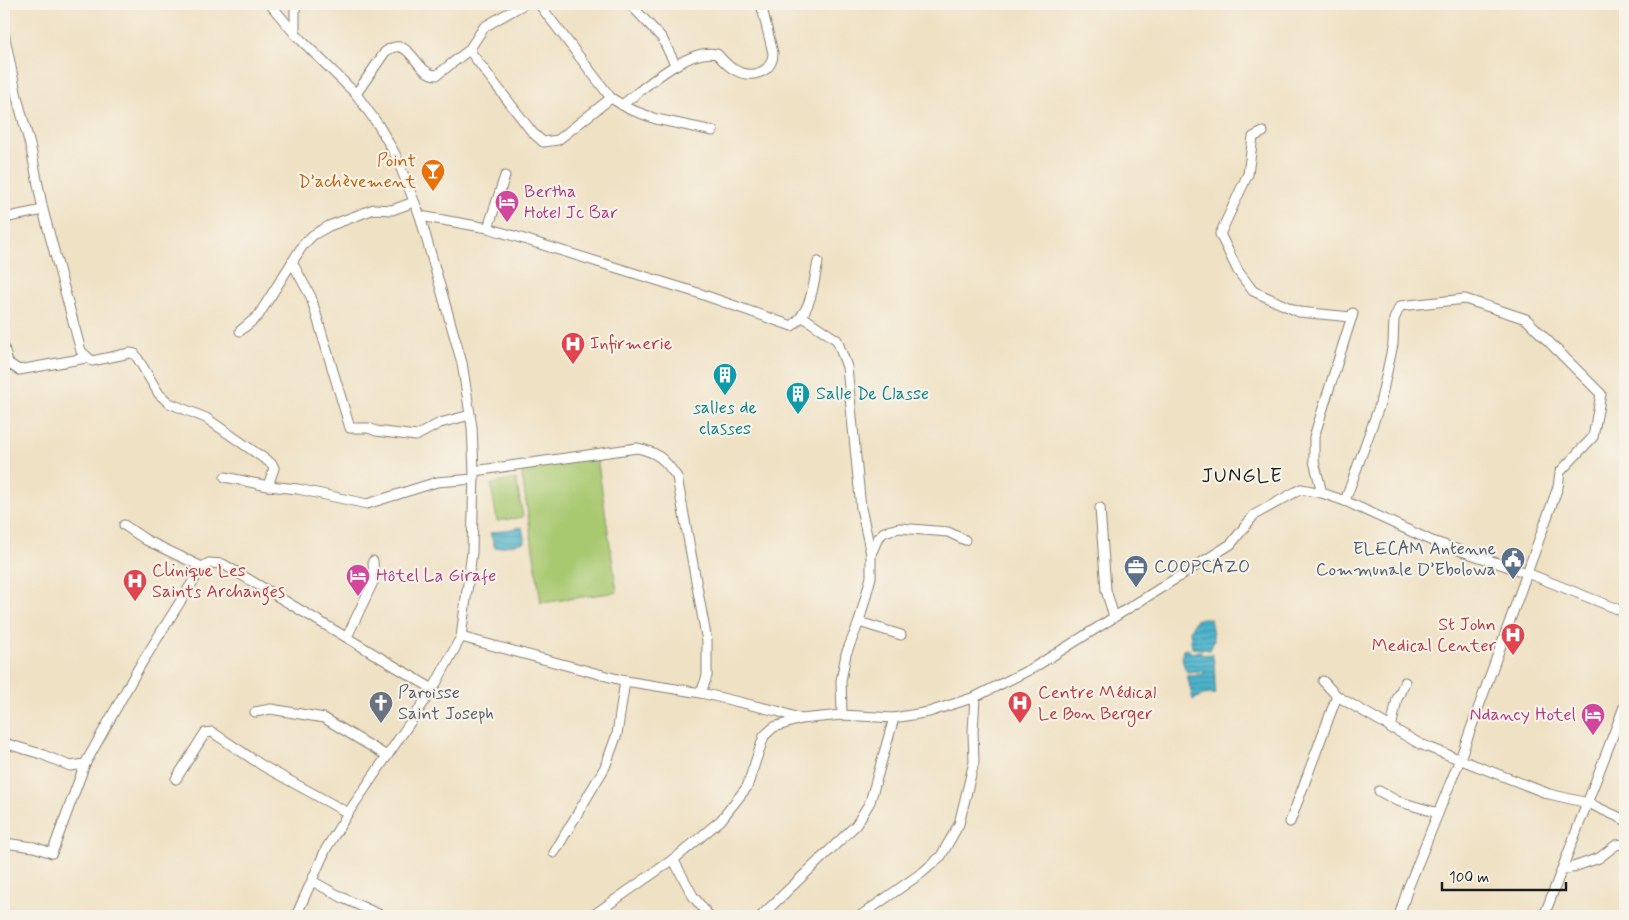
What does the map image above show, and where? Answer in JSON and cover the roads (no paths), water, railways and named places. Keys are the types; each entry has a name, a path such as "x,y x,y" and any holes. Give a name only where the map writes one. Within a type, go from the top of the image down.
{"street":[{"path":"270,4 295,34 356,94 389,141 420,216 460,355 470,415 474,475 472,552 461,637 433,689 348,813 296,916"},
{"path":"295,4 295,34"},
{"path":"356,94 385,52 390,48 396,46 404,48 432,75 437,74 469,50 484,27 524,4"},
{"path":"539,4 611,98 622,105 656,119 713,131"},
{"path":"630,4 662,38 675,64"},
{"path":"622,105 675,64 712,53 717,54 734,70 745,73 759,74 769,68 773,61 773,53 761,4"},
{"path":"4,33 43,210 79,342 86,358"},
{"path":"469,50 532,132 543,142 552,143 558,140 611,98"},
{"path":"1262,132 1253,137 1248,174 1220,234 1234,263 1253,291 1299,312 1352,315 1314,437 1314,461 1322,493"},
{"path":"488,228 505,176"},
{"path":"240,330 258,316 303,245 321,230 374,209 392,210 414,202"},
{"path":"4,218 43,210"},
{"path":"420,216 488,228 698,293 792,326 803,318 809,305 818,262"},
{"path":"292,262 311,297 350,428 369,428 376,432 416,436 440,422 470,415"},
{"path":"1345,501 1380,404 1394,344 1394,319 1400,306 1465,299 1526,319 1601,394 1593,437 1560,472 1558,487 1460,759 1408,888 1399,916"},
{"path":"803,318 837,340 847,367 861,508 871,554 871,576 859,622 844,663 841,681 842,716"},
{"path":"4,347 8,363 19,370 86,358 97,361 130,353 135,354 159,394 170,403 206,418 272,464 274,468 268,486"},
{"path":"225,477 268,486 298,489 367,504 437,482 474,475 637,448 654,452 664,458 677,477 707,641 707,676 701,693"},
{"path":"592,916 673,860 721,820 747,787 764,736 769,731 801,719 842,716 894,718 929,712 975,697 1033,668 1231,544 1254,515 1285,496 1302,489 1322,493 1345,501 1432,541 1527,573 1625,612"},
{"path":"1100,508 1106,590 1114,617"},
{"path":"124,526 146,540 202,567"},
{"path":"871,554 878,538 884,532 899,528 948,532 964,540"},
{"path":"346,637 374,580 373,561"},
{"path":"4,843 34,847 52,853 85,764 138,669 202,567 208,563 223,564 433,689"},
{"path":"859,622 901,635"},
{"path":"461,637 625,681 701,693 777,711 801,719"},
{"path":"554,853 605,766 617,734 625,681"},
{"path":"1323,681 1338,696 1420,744 1549,794 1588,803 1625,820"},
{"path":"1391,728 1397,699 1405,682"},
{"path":"1290,822 1338,696"},
{"path":"860,916 923,872 941,856 959,824 974,762 975,697"},
{"path":"1544,916 1625,704"},
{"path":"255,712 271,709 324,718 387,756"},
{"path":"762,916 856,825 870,802 894,718"},
{"path":"176,779 205,733 212,732 263,766 348,813"},
{"path":"4,743 41,754 70,766 85,764"},
{"path":"1379,791 1397,802 1438,813"},
{"path":"1562,871 1599,858 1616,845 1625,844"},
{"path":"673,860 692,896 708,916"},
{"path":"312,881 383,916"}],"water":[{"path":"522,527 525,542 495,548 490,533"},
{"path":"1210,618 1214,641 1210,650 1192,648 1190,631 1195,620"},
{"path":"1188,649 1192,653 1200,651 1203,655 1212,654 1216,694 1203,695 1193,700 1187,675 1193,676 1205,673 1201,671 1187,672 1183,664 1182,655 1183,650"}],"place":[{"name":"Point D’achèvement","path":"433,192"},
{"name":"Bertha Hotel Jc Bar","path":"507,223"},
{"name":"Infirmerie","path":"573,365"},
{"name":"salles de classes","path":"725,396"},
{"name":"Salle De Classe","path":"798,415"},
{"name":"ELECAM Antenne Communale D’Ebolowa","path":"1513,580"},
{"name":"COOPCAZO","path":"1136,588"},
{"name":"Hôtel La Girafe","path":"358,597"},
{"name":"Clinique Les Saints Archanges","path":"135,602"},
{"name":"St John Medical Center","path":"1513,656"},
{"name":"Paroisse Saint Joseph","path":"381,724"},
{"name":"Centre Médical Le Bon Berger","path":"1020,724"},
{"name":"Ndancy Hotel","path":"1593,736"}],"district":[{"name":"JUNGLE","path":"1242,476"}]}
